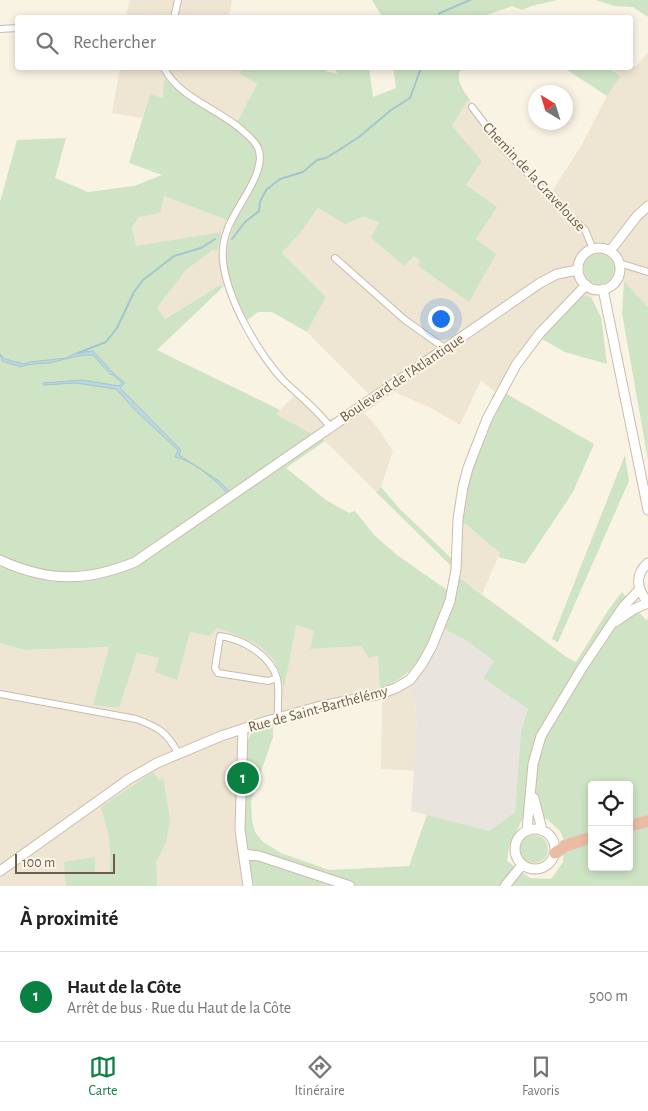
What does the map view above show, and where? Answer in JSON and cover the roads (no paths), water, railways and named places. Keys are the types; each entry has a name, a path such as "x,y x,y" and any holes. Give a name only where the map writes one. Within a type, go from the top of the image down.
{"highway":[{"path":"633,825 648,821"},
{"path":"555,852 565,846 588,838"}],"main road":[{"path":"610,251 637,216 648,206"},
{"path":"599,248 610,251 619,263 620,270 615,282 604,289 586,286 578,270 582,256 593,249 599,248"},
{"name":"Boulevard de l'Atlantique","path":"0,560 20,569 65,578 90,577 113,571 135,562 540,283 557,274 578,270"},
{"name":"Rue de Saint-Barthélémy","path":"0,871 129,779 178,753 278,717 380,694 410,680 432,646 450,601 456,570 458,519 463,487 468,468 487,419 516,365 534,341 586,286"},
{"path":"604,289 648,510"},
{"path":"612,623 634,609 648,603 639,590 639,578 641,571 648,563"},
{"path":"532,788 537,816 542,830 553,839 555,852 550,864 539,870 533,870 522,865 517,860 514,846 527,830 536,749 541,736 582,668 622,607 639,590"},
{"path":"243,729 240,830 248,886"},
{"path":"527,830 542,830"},
{"path":"242,854 260,856 350,886"},
{"path":"505,886 522,865"}],"street":[{"path":"175,15 178,0"},
{"path":"0,29 15,28"},
{"path":"165,70 170,79 180,88 234,123 253,140 258,148 260,159 256,174 228,227 223,259 225,276 256,346 283,379 324,419 330,428"},
{"name":"Chemin de la Gravelouse","path":"472,107 504,148 557,204 585,230 593,249"},
{"path":"335,258 405,320 446,349"},
{"path":"619,263 648,272"},
{"path":"277,678 268,681 218,674 215,668 220,636 232,638 256,650 265,660 277,678 278,717"},
{"path":"0,694 136,719 155,726 164,732 178,753"}],"water":[{"path":"93,351 125,383 120,388 181,450 179,455 219,481 231,493 229,495 205,472 175,457 178,450 138,413 116,389 76,383 44,385 43,383 82,380 119,386 122,383 111,375 93,355 76,356 49,363 31,364 21,367 2,361 0,354 5,359 24,364 66,358 76,353"}],"waterway":[{"path":"439,15 470,0"},
{"path":"232,239 245,222 259,211 260,202 266,190 280,179 303,172 317,160 326,158 339,150 359,137 391,110 410,98 420,70"},
{"path":"78,353 106,342 117,328 134,292 143,280 174,256 201,248 215,239"}],"place":[{"name":"Haut de la Côte","path":"243,778"}]}
